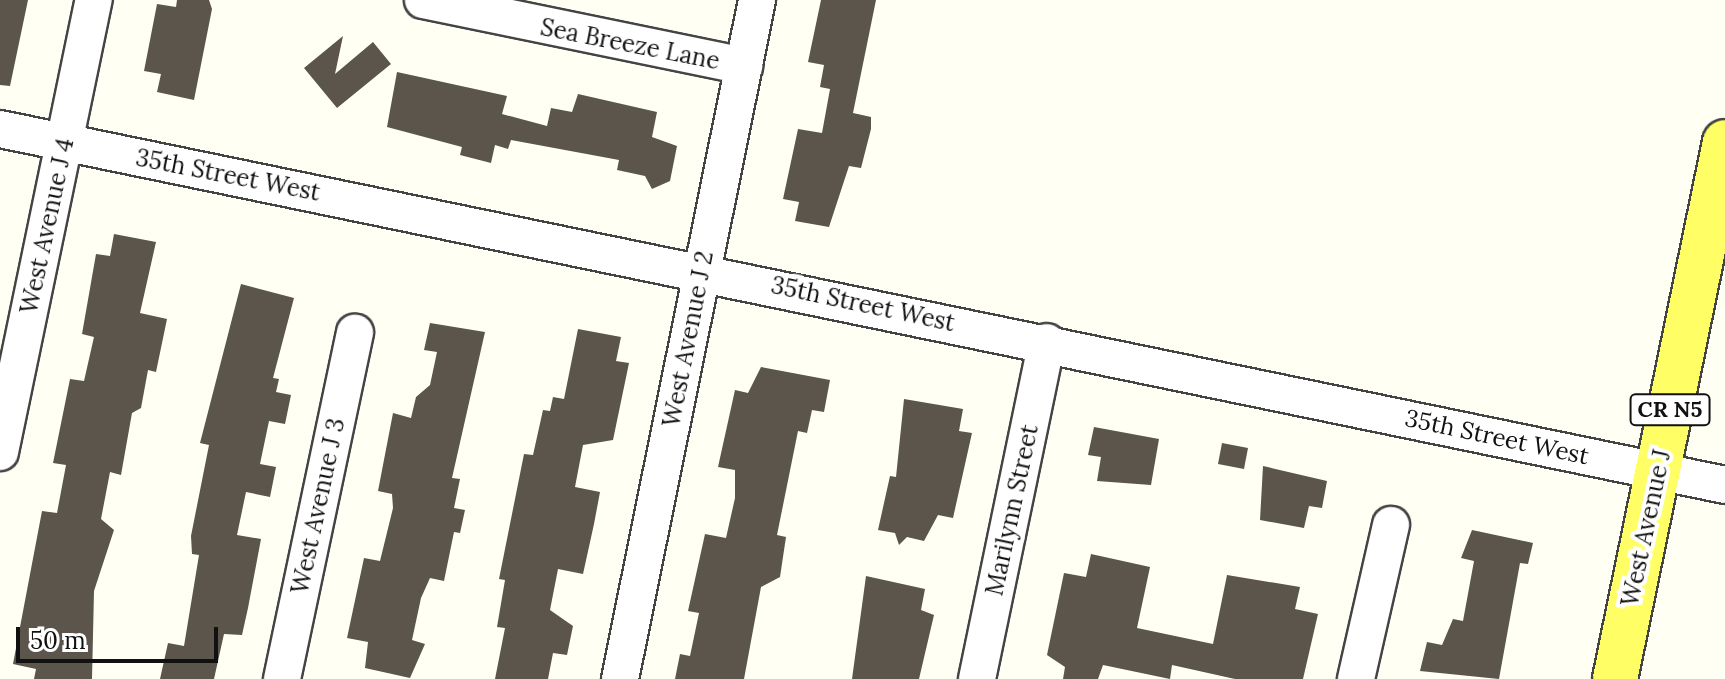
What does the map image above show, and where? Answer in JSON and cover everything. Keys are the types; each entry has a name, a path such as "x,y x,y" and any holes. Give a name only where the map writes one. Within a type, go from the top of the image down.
{"main road":[{"name":"West Avenue J","path":"1615,679 1725,142"}],"street":[{"name":"West Avenue J 4","path":"0,452 94,0"},
{"name":"West Avenue J 2","path":"620,679 757,0"},
{"name":"Sea Breeze Lane","path":"423,1 744,66"},
{"name":"35th Street West","path":"0,129 701,270 1725,485"},
{"name":"West Avenue J 3","path":"282,679 355,333"},
{"name":"Marilynn Street","path":"977,679 1047,342"},
{"path":"1356,679 1391,525"}],"building":[{"path":"0,0 28,0 10,86 0,85"},
{"path":"177,0 209,0 212,9 194,100 157,92 161,74 144,71 157,4 176,7"},
{"path":"821,0 876,0 853,113 871,117 871,129 861,168 849,166 829,227 795,221 799,202 783,199 798,129 822,133 830,89 820,87 824,65 808,62"},
{"path":"343,36 335,74 373,42 391,64 337,108 304,68"},
{"path":"397,72 507,96 502,114 547,126 551,108 572,112 578,94 657,112 652,137 677,146 670,181 652,189 645,176 617,170 619,160 511,140 508,149 495,145 491,163 460,155 462,147 387,127"},
{"path":"114,234 156,242 140,313 167,319 156,372 148,370 141,408 132,413 121,475 110,472 101,519 114,530 94,591 92,679 34,679 36,669 13,664 42,511 57,513 66,465 53,463 70,379 84,381 94,337 82,334 96,254 110,256"},
{"path":"241,284 294,298 273,378 279,379 276,392 291,395 285,424 269,421 260,464 276,467 270,497 246,492 237,535 261,539 248,608 242,635 224,634 214,679 160,679 168,643 184,646 199,555 192,554 191,536 209,445 200,443"},
{"path":"430,323 485,332 452,478 460,479 454,508 465,510 460,533 454,532 444,581 430,578 421,598 412,640 425,644 410,678 365,668 368,642 347,638 364,558 380,561 393,508 392,494 378,491 393,413 411,418 416,397 430,385 437,352 424,350"},
{"path":"578,329 621,337 616,361 629,363 613,440 583,445 575,487 600,492 583,574 558,569 550,610 573,626 567,655 553,653 548,679 495,679 505,628 497,627 505,580 499,579 524,454 533,455 543,410 550,411 553,397 564,399"},
{"path":"761,367 830,380 824,412 812,410 807,433 798,431 777,535 786,537 780,577 761,587 744,679 675,679 680,654 690,656 699,613 688,611 705,534 726,538 735,498 735,470 718,467 735,390 748,393"},
{"path":"904,399 963,409 959,431 972,433 953,518 938,515 924,541 907,537 899,545 895,533 878,530 890,476 896,477"},
{"path":"1094,427 1159,439 1151,485 1097,481 1101,457 1088,455"},
{"path":"1222,443 1248,448 1244,469 1218,464"},
{"path":"1263,466 1327,481 1322,508 1309,506 1304,528 1260,520"},
{"path":"1472,530 1533,543 1528,564 1520,563 1499,679 1420,671 1427,642 1442,645 1453,619 1463,621 1474,561 1461,558"},
{"path":"1091,554 1150,567 1137,628 1213,644 1227,575 1300,587 1295,609 1318,614 1303,679 1235,679 1172,665 1170,679 1103,665 1098,679 1063,679 1065,667 1047,655 1064,573 1086,577"},
{"path":"866,576 925,589 921,610 934,615 919,679 852,679"}]}
